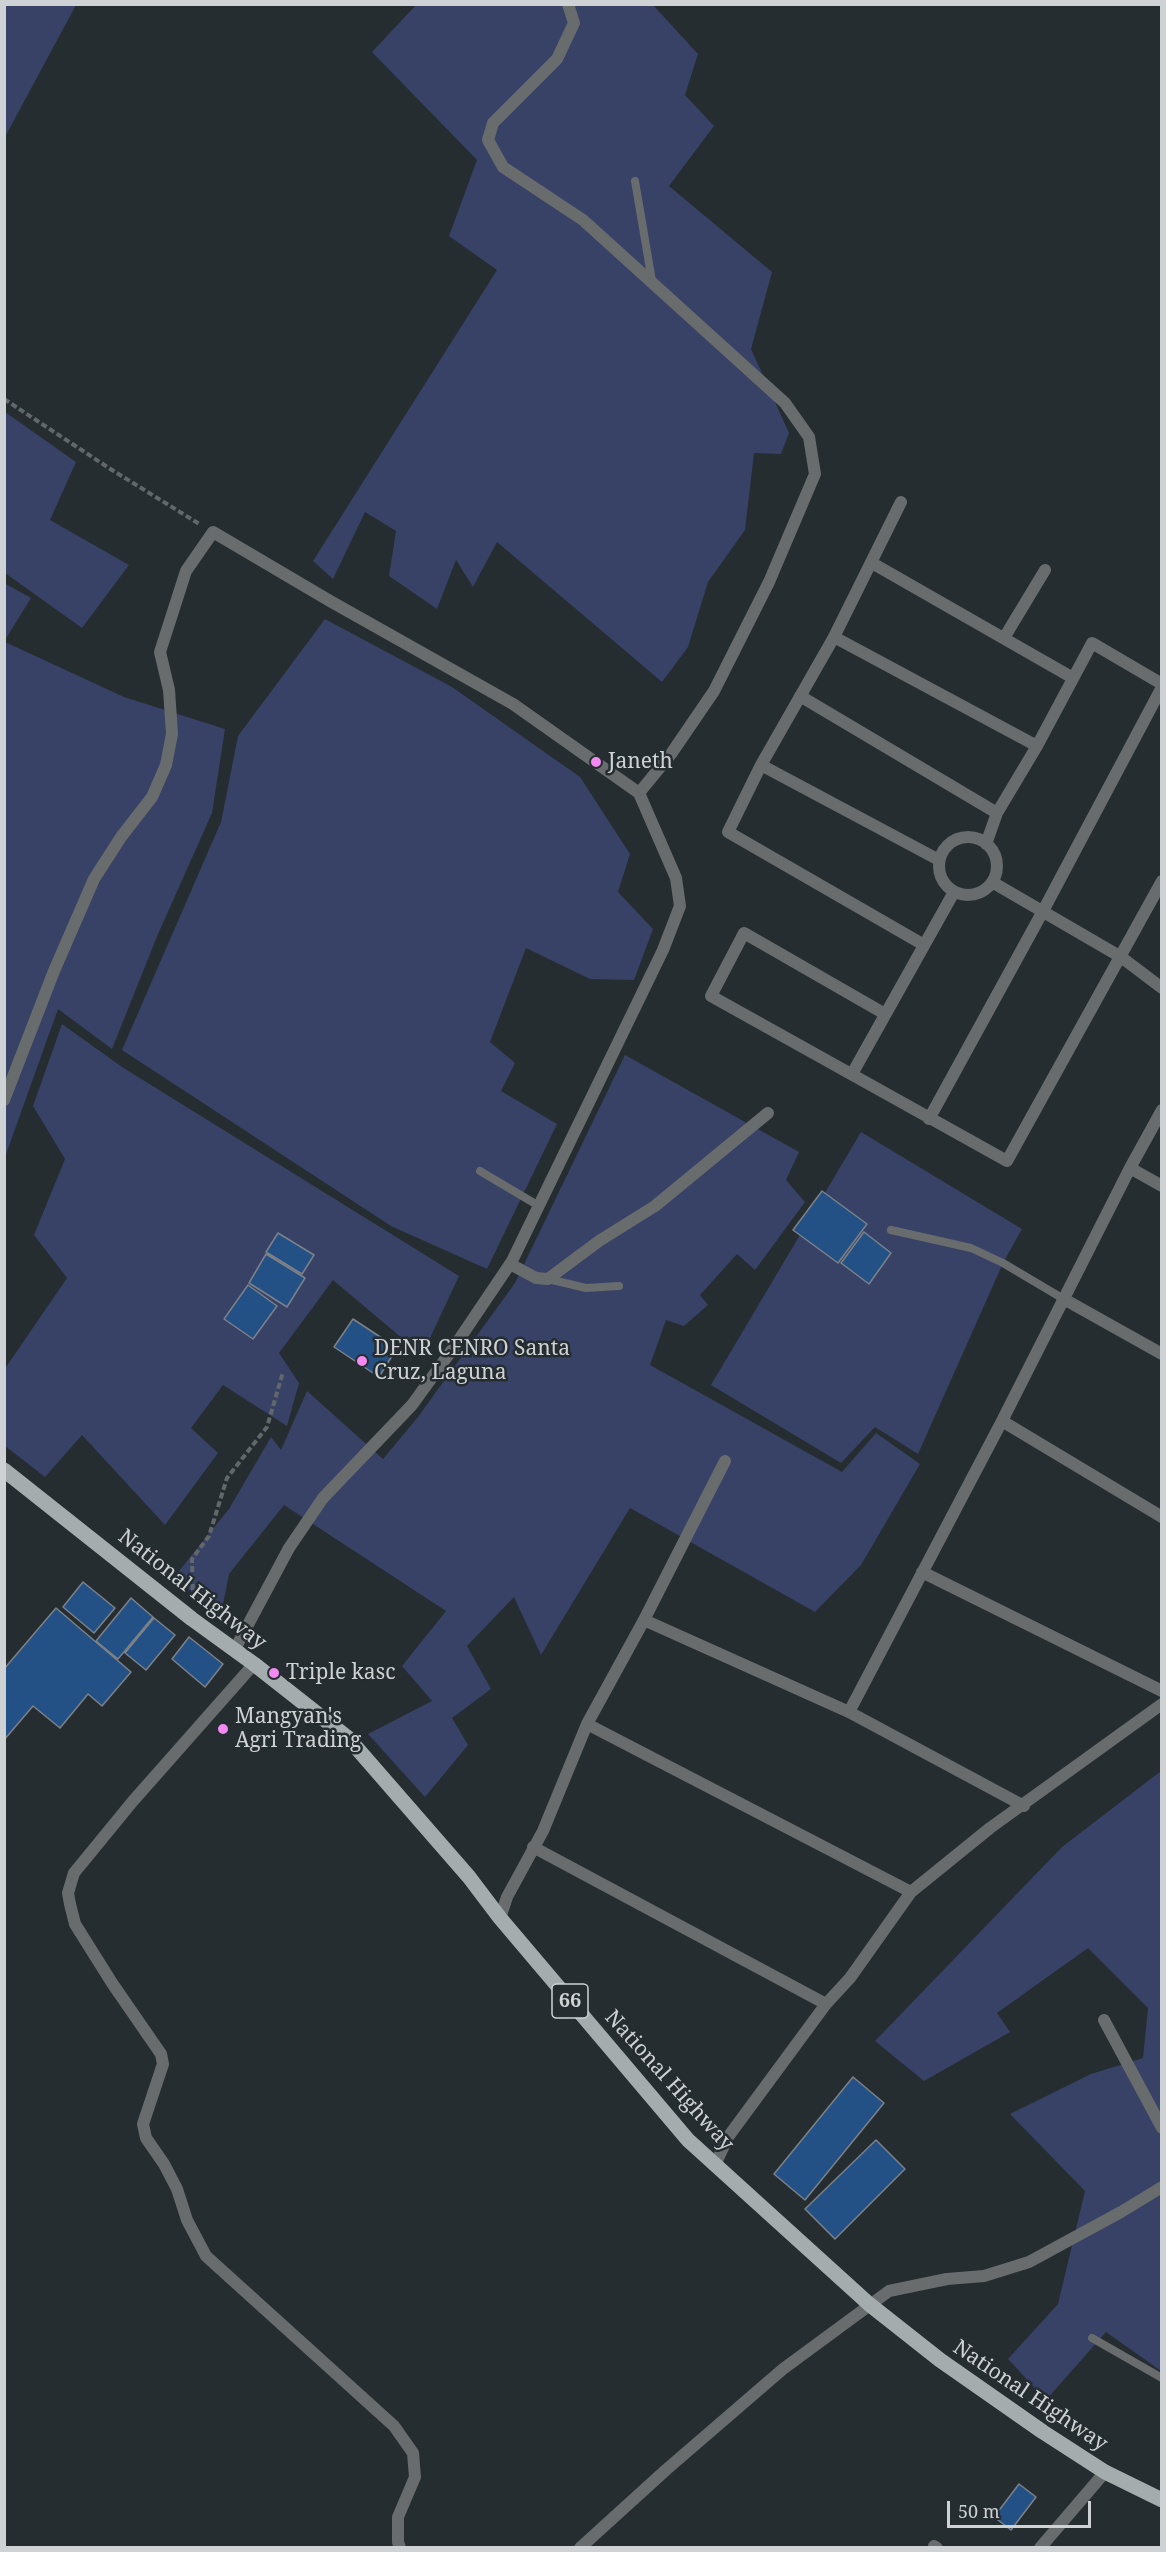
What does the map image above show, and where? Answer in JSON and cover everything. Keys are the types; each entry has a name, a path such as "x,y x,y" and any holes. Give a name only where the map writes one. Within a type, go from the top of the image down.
{"main road":[{"name":"National Highway","path":"4,1470 192,1619 235,1649 348,1738 462,1869 500,1918 688,2140 869,2304 940,2360 1043,2432 1105,2472 1161,2500"}],"street":[{"path":"568,4 574,23 557,59 493,123 488,140 503,167 583,220 785,403 809,436 815,474 769,582 714,691 671,754 639,793"},
{"path":"901,502 834,637 761,765 728,832 924,945"},
{"path":"4,1100 54,971 94,879 121,837 152,797 166,765 172,734 169,690 160,652 186,571 213,532 513,704 639,793 676,878 680,906 663,950 510,1264 454,1347 411,1405 323,1498 289,1548 235,1649"},
{"path":"872,563 1074,678"},
{"path":"1004,638 1045,570"},
{"path":"834,637 1037,746"},
{"path":"929,1119 1043,911 1161,686 1092,643 1037,746 997,813 986,844"},
{"path":"800,696 997,813"},
{"path":"761,765 939,860"},
{"path":"960,838 976,838 986,844 997,862 997,870 992,882 976,894 954,892 941,877 939,860 947,846 960,838"},
{"path":"885,1014 744,933 711,996 1007,1161 1161,881"},
{"path":"992,882 1121,957 1161,988"},
{"path":"852,1074 954,892"},
{"path":"849,1712 1002,1421 1062,1298 1161,1110"},
{"path":"510,1264 536,1278 548,1280 599,1240 655,1206 768,1113"},
{"path":"1130,1167 1161,1186"},
{"path":"1062,1298 1161,1354"},
{"path":"1002,1421 1161,1517"},
{"path":"500,1918 507,1897 543,1831 587,1724 644,1620 725,1461"},
{"path":"922,1572 1161,1691"},
{"path":"644,1620 849,1712 1024,1806"},
{"path":"254,1664 133,1801 74,1873 69,1893 70,1904 75,1924 161,2054 163,2064 143,2124 146,2138 165,2164 177,2189 187,2220 206,2256 394,2427 412,2452 415,2477 398,2517 400,2547"},
{"path":"715,2165 728,2137 826,2004 850,1978 911,1892 990,1828 1024,1806 1161,1704"},
{"path":"587,1724 911,1892"},
{"path":"533,1846 826,2004"},
{"path":"1104,2020 1161,2128"},
{"path":"580,2547 783,2369 889,2291 947,2279 984,2276 1029,2262 1121,2212 1161,2187"},
{"path":"1040,2547 1105,2472"}],"lane":[{"path":"635,181 652,283"},
{"path":"480,1171 539,1206"},
{"path":"891,1230 970,1248 1003,1263 1062,1298"},
{"path":"548,1280 586,1288 619,1286"},
{"path":"1092,2337 1161,2378"}],"path":[{"path":"4,399 112,470 213,532"},
{"path":"192,1619 194,1587 192,1559 209,1536 227,1478 267,1427 283,1371"}],"shaded area":[{"path":"4,5 76,5 5,137"},
{"path":"416,5 653,5 698,54 685,95 714,126 669,186 772,272 751,349 789,433 781,454 754,453 745,530 708,582 688,647 662,682 497,542 473,587 456,560 437,609 389,576 396,531 365,512 333,579 313,561 497,270 449,236 477,160 372,52"},
{"path":"5,412 76,462 50,520 129,565 82,628 5,573"},
{"path":"6,584 31,598 5,640 4,586"},
{"path":"325,619 452,687 580,777 630,854 618,892 653,929 634,980 590,979 526,948 490,1042 515,1063 501,1091 557,1124 487,1269 391,1226 122,1050 221,822 238,736"},
{"path":"5,642 124,697 225,729 212,813 158,934 112,1049 58,1009 5,1157"},
{"path":"62,1024 122,1067 459,1276 422,1355 333,1280 279,1353 299,1383 287,1426 223,1385 191,1428 218,1453 165,1525 82,1435 45,1477 5,1446 4,1370 67,1278 34,1235 65,1159 33,1106"},
{"path":"625,1055 799,1152 786,1180 805,1202 755,1270 737,1254 700,1295 708,1305 684,1326 666,1320 650,1365 842,1472 876,1433 920,1464 861,1565 815,1612 630,1508 541,1655 514,1597 467,1646 491,1689 452,1718 468,1745 425,1797 368,1734 432,1701 402,1666 446,1611 284,1505 229,1574 220,1619 175,1576 229,1509 271,1437 281,1450 307,1391 383,1459 418,1417 515,1283"},
{"path":"861,1132 1022,1229 1003,1263 918,1454 875,1427 841,1463 711,1385"},
{"path":"1161,1771 1161,2371 1106,2332 1046,2400 1008,2359 1058,2304 1085,2191 1010,2114 1091,2074 1143,2058 1148,2008 1088,1948 997,2013 1010,2032 924,2081 875,2041 1062,1847"}],"building":[{"path":"822,1191 867,1224 838,1263 793,1230"},
{"path":"864,1232 891,1253 869,1284 841,1263"},
{"path":"278,1233 314,1255 302,1274 266,1252"},
{"path":"266,1254 305,1278 287,1307 249,1283"},
{"path":"248,1285 277,1306 253,1339 224,1319"},
{"path":"353,1319 397,1348 379,1377 334,1347"},
{"path":"83,1582 115,1608 94,1633 63,1607"},
{"path":"131,1598 153,1617 118,1659 96,1641"},
{"path":"56,1608 131,1672 102,1706 88,1694 60,1728 33,1706 4,1740 4,1669"},
{"path":"154,1618 175,1635 146,1670 125,1653"},
{"path":"189,1637 223,1664 205,1687 172,1659"},
{"path":"853,2077 884,2103 805,2200 774,2174"},
{"path":"876,2140 905,2169 835,2239 805,2209"},
{"path":"1019,2484 1036,2497 1011,2530 994,2517"}],"place":[{"name":"Janeth","path":"596,762"},
{"name":"DENR CENRO Santa Cruz, Laguna","path":"362,1361"},
{"name":"Triple kasc","path":"274,1673"},
{"name":"Mangyan's Agri Trading","path":"223,1729"}]}
